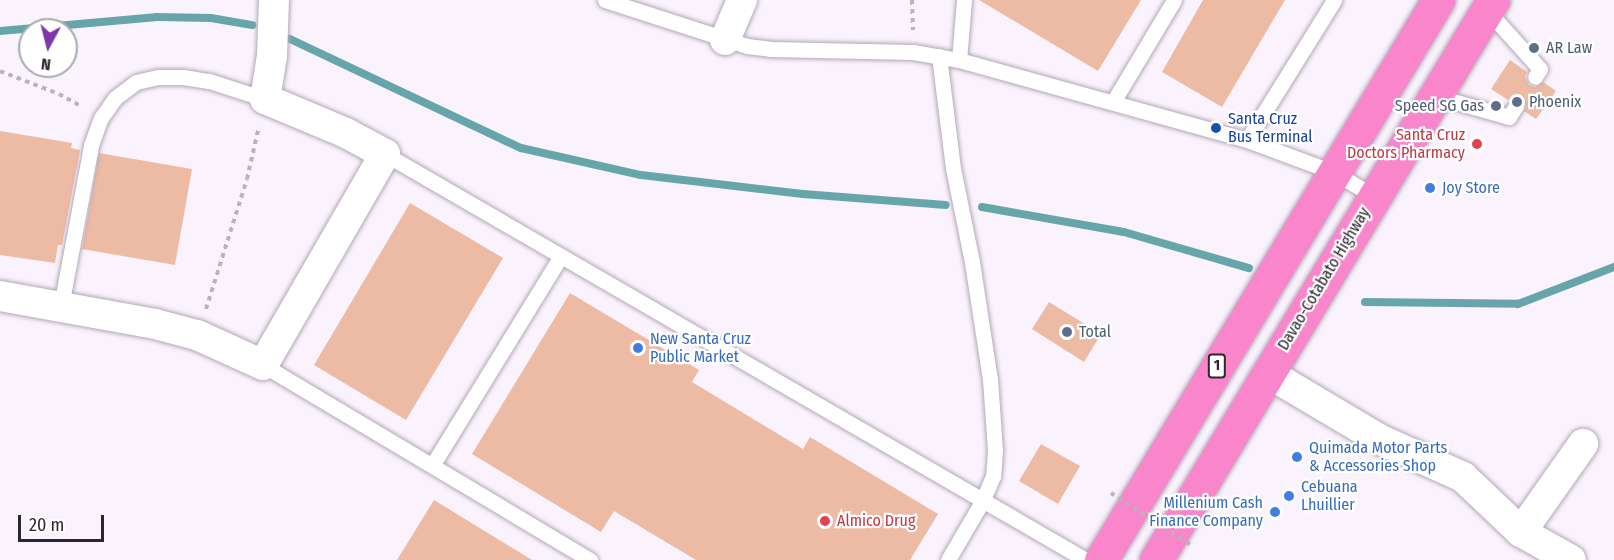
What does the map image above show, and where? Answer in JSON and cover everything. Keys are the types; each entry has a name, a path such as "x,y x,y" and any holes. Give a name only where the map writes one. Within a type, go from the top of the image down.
{"highway":[{"name":"1","path":"1101,560 1438,0"},
{"name":"Davao-Cotabato Highway","path":"1156,560 1490,5"}],"street":[{"path":"0,296 132,319 197,335 263,365 385,154 346,133 265,99 272,56 274,0"},
{"path":"725,40 741,0"},
{"path":"1268,373 1381,440 1463,477 1521,532 1571,560"},
{"path":"1521,532 1583,444"}],"lane":[{"path":"605,0 725,40 770,49 913,52 959,60 1247,140 1333,172 1374,196"},
{"path":"959,60 964,0"},
{"path":"1113,102 1174,0"},
{"path":"1247,140 1334,0"},
{"path":"1490,5 1540,69 1535,77"},
{"path":"939,56 953,168 972,262 994,410 993,476 983,500 948,560"},
{"path":"61,306 91,146 101,118 115,98 136,82 158,77 183,77 209,81 265,99"},
{"path":"1435,96 1509,117 1516,106"},
{"path":"385,154 1086,560"},
{"path":"433,464 561,256"},
{"path":"263,365 433,464 590,560"}],"path":[{"path":"912,0 913,52"},
{"path":"0,71 58,94 101,118"},
{"path":"197,335 244,191 265,99"},
{"path":"1111,493 1194,547"}],"building":[{"path":"979,0 1141,0 1098,71"},
{"path":"1203,0 1285,0 1222,107 1162,72"},
{"path":"1510,60 1527,72 1525,77 1529,85 1535,87 1543,82 1556,91 1536,119 1524,111 1526,106 1522,98 1516,96 1508,100 1491,89"},
{"path":"0,131 72,143 71,148 80,150 62,245 58,245 55,263 0,255"},
{"path":"99,153 192,169 175,265 82,249"},
{"path":"410,203 503,258 406,420 314,365"},
{"path":"570,293 699,370 692,382 803,449 810,437 938,514 910,560 696,560 614,511 601,532 472,454"},
{"name":"Total","path":"1049,302 1101,334 1084,362 1032,329"},
{"path":"1041,444 1080,466 1058,504 1019,481"},
{"path":"434,500 532,560 397,560"}],"waterway":[{"path":"0,31 157,17 211,18 252,25"},
{"path":"290,39 521,148 641,175 803,194 946,205"},
{"path":"982,207 1124,232 1249,268"},
{"path":"1365,302 1518,304 1614,267"}],"place":[{"name":"AR Law","path":"1534,48"},
{"name":"Phoenix","path":"1517,102"},
{"name":"Speed SG Gas","path":"1496,106"},
{"name":"Santa Cruz Bus Terminal","path":"1216,128"},
{"name":"Santa Cruz Doctors Pharmacy","path":"1477,144"},
{"name":"Joy Store","path":"1430,188"},
{"name":"Total","path":"1067,332"},
{"name":"New Santa Cruz Public Market","path":"638,348"},
{"name":"Quimada Motor Parts & Accessories Shop","path":"1297,457"},
{"name":"Cebuana Lhuillier","path":"1289,496"},
{"name":"Millenium Cash Finance Company","path":"1275,512"},
{"name":"Almico Drug","path":"825,521"}]}
